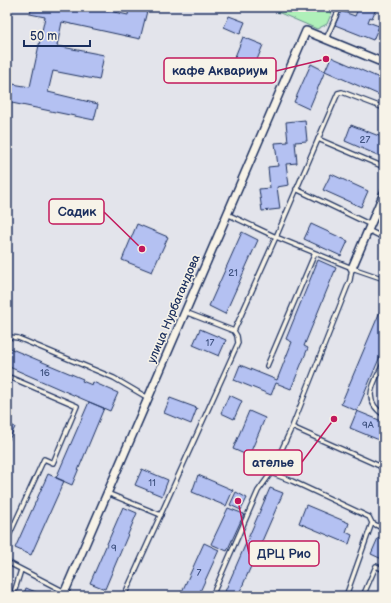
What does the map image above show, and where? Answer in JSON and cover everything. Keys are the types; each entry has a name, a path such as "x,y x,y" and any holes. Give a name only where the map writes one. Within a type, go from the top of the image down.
{"street":[{"name":"улица Нурбагандова","path":"64,594 306,31 326,39"},
{"path":"326,39 384,63"},
{"path":"352,268 384,193"}],"lane":[{"path":"326,39 340,7"},
{"path":"234,331 338,93 342,92 384,108"},
{"path":"318,139 384,167"},
{"path":"296,189 370,227 384,238"},
{"path":"227,214 276,237 352,268 384,279"},
{"path":"267,366 315,253"},
{"path":"212,596 258,491 271,473 292,427 350,280 352,268"},
{"path":"124,596 238,343 237,336 234,331 185,312"},
{"path":"7,339 10,337 18,338 114,378 148,398"},
{"path":"384,362 371,390 371,398 373,405 384,415"},
{"path":"7,376 77,406 53,462 44,459 7,540"},
{"path":"292,427 384,468"},
{"path":"271,473 292,481 370,517 372,523 346,596"},
{"path":"107,493 161,516"},
{"path":"372,523 384,529"},
{"path":"7,562 64,594"},
{"path":"363,596 376,566 384,570"},
{"path":"13,596 21,570"}],"green space":[{"path":"266,7 334,7 327,24 317,29"}],"building":[{"path":"32,7 91,7 128,15 129,7 148,7 140,39 62,22 57,46 104,55 99,80 53,71 48,92 98,104 94,120 7,102 7,83 30,87 45,17 30,14"},
{"path":"359,7 377,7 372,18 370,17 368,22 379,26 373,40 335,25 341,11 355,16"},
{"path":"229,16 245,22 240,34 224,27"},
{"path":"243,37 263,45 250,77 230,69"},
{"path":"331,57 384,80 384,97 325,71"},
{"path":"311,64 325,71 309,109 294,102"},
{"path":"305,120 307,141 295,142 297,163 286,164 289,185 277,187 280,209 262,211 259,189 270,188 268,167 278,166 275,143 288,142 286,122"},
{"path":"351,125 384,138 384,153 382,157 345,141"},
{"path":"331,174 368,191 361,207 323,190"},
{"path":"137,224 168,237 152,272 122,260"},
{"path":"311,224 348,241 341,256 304,239"},
{"path":"242,232 258,240 225,314 209,306"},
{"path":"318,260 336,268 304,346 308,348 291,389 276,383 271,395 234,380 240,365 277,380 292,342 286,339"},
{"path":"384,302 384,347 357,411 341,404"},
{"path":"200,329 226,340 219,356 193,345"},
{"path":"7,347 83,379 82,381 92,385 93,382 118,393 110,411 7,366"},
{"path":"229,395 242,401 234,419 221,413"},
{"path":"170,398 197,408 191,424 164,413"},
{"path":"89,402 104,408 72,485 56,478"},
{"path":"249,411 265,418 249,456 233,449"},
{"path":"357,411 384,422 384,442 350,428"},
{"path":"7,423 15,427 7,444"},
{"path":"142,469 168,480 162,496 135,485"},
{"path":"48,474 64,481 31,555 15,548"},
{"path":"198,475 233,490 226,506 192,492"},
{"path":"270,488 283,493 238,596 223,596"},
{"path":"236,492 247,498 241,510 230,505"},
{"path":"306,505 349,523 346,532 352,535 349,544 299,523"},
{"path":"123,507 137,513 105,589 90,583"},
{"path":"228,508 244,514 227,551 211,544"},
{"path":"378,538 384,540 384,560 371,554"},
{"path":"204,543 219,550 198,596 180,596"},
{"path":"26,588 43,595 43,596 23,596"}],"place":[{"name":"кафе Аквариум","path":"326,59"},
{"name":"Садик","path":"142,249"},
{"name":"ателье","path":"334,419"},
{"name":"ДРЦ Рио","path":"238,501"}]}
